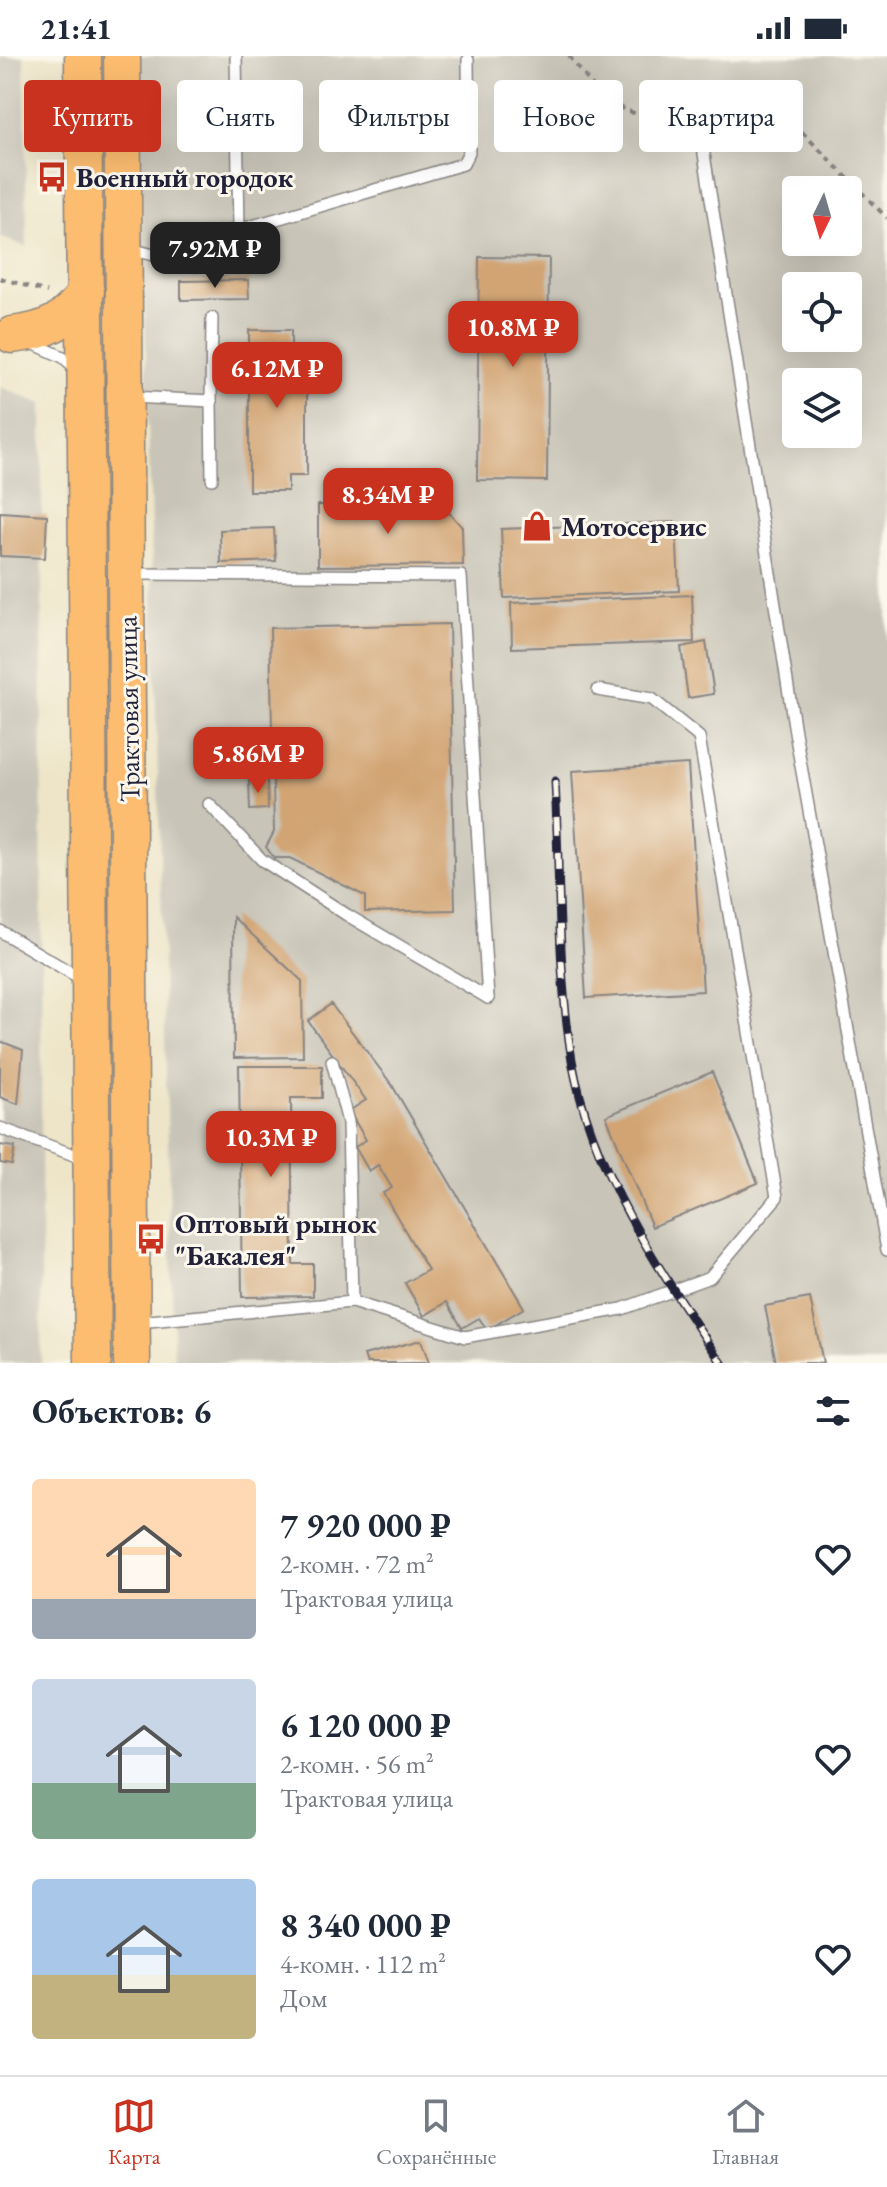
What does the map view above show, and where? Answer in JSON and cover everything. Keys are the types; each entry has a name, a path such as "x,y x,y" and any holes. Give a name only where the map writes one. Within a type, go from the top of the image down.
{"main road":[{"name":"Трактовая улица","path":"83,56 71,294 87,385 93,1162 108,1336 132,1363"},
{"name":"Трактовая улица","path":"108,1336 127,574 122,56"},
{"path":"6,332 37,332 58,324 75,310 71,294"}],"lane":[{"path":"236,56 239,230"},
{"path":"200,235 239,230 463,164 469,152 468,60"},
{"path":"703,152 795,732 887,1250"},
{"path":"124,253 142,252 196,266"},
{"path":"212,318 212,479"},
{"path":"6,332 63,357 73,364 87,385"},
{"path":"126,397 211,401"},
{"path":"127,574 461,576 488,998 347,915 262,860 209,804"},
{"path":"108,1336 352,1302 465,1337 622,1309 710,1277 777,1197 699,737 652,699 598,690"},
{"path":"0,931 92,985"},
{"path":"332,1061 348,1122 352,1302"},
{"path":"0,1128 93,1162"}],"path":[{"path":"569,56 604,101 639,115"},
{"path":"803,133 887,218"},
{"path":"0,278 71,294"}],"shaded area":[{"path":"0,56 24,56 27,247 0,237"},
{"path":"138,56 887,56 887,1363 174,1363 141,152 161,152 161,80 139,80"},
{"path":"0,387 42,404 41,1363 0,1363"}],"building":[{"path":"251,243 268,243 268,254 250,253"},
{"path":"245,245 245,254 233,255 232,246"},
{"path":"479,257 549,258 547,481 477,480"},
{"path":"248,280 249,299 181,300 181,281"},
{"path":"249,330 291,330 291,348 307,347 307,476 288,476 288,491 249,491"},
{"path":"441,504 462,527 463,565 318,566 318,505"},
{"path":"0,512 47,515 45,558 0,556"},
{"path":"676,522 679,591 504,598 501,529"},
{"path":"274,528 276,561 221,563 220,530"},
{"path":"692,595 694,642 512,648 511,603"},
{"path":"449,624 455,910 365,912 365,896 290,858 274,858 266,847 274,832 270,628"},
{"path":"706,642 714,694 688,698 681,647"},
{"path":"688,764 703,991 586,998 572,771"},
{"path":"249,780 267,780 268,809 250,810"},
{"path":"233,917 302,981 303,1057 234,1058"},
{"path":"331,1004 392,1085 524,1308 487,1330 479,1318 462,1328 447,1302 424,1316 405,1283 428,1270 383,1193 392,1188 378,1165 369,1171 355,1147 366,1140 349,1111 366,1100 308,1021"},
{"path":"0,1041 23,1050 18,1104 0,1097"},
{"path":"239,1066 322,1066 322,1098 291,1098 293,1264 313,1264 313,1296 242,1297"},
{"path":"712,1072 758,1183 652,1227 606,1116"},
{"path":"0,1145 15,1147 12,1165 0,1163"},
{"path":"810,1298 823,1363 776,1363 765,1306"},
{"path":"421,1340 429,1363 367,1363 364,1355"}],"railway":[{"path":"555,781 564,991 572,1060 581,1101 611,1180 631,1219 722,1363"}],"place":[{"name":"Военный городок","path":"52,177"},
{"name":"Мотосервис","path":"537,526"},
{"name":"Оптовый рынок \"Бакалея\"","path":"151,1239"}]}
